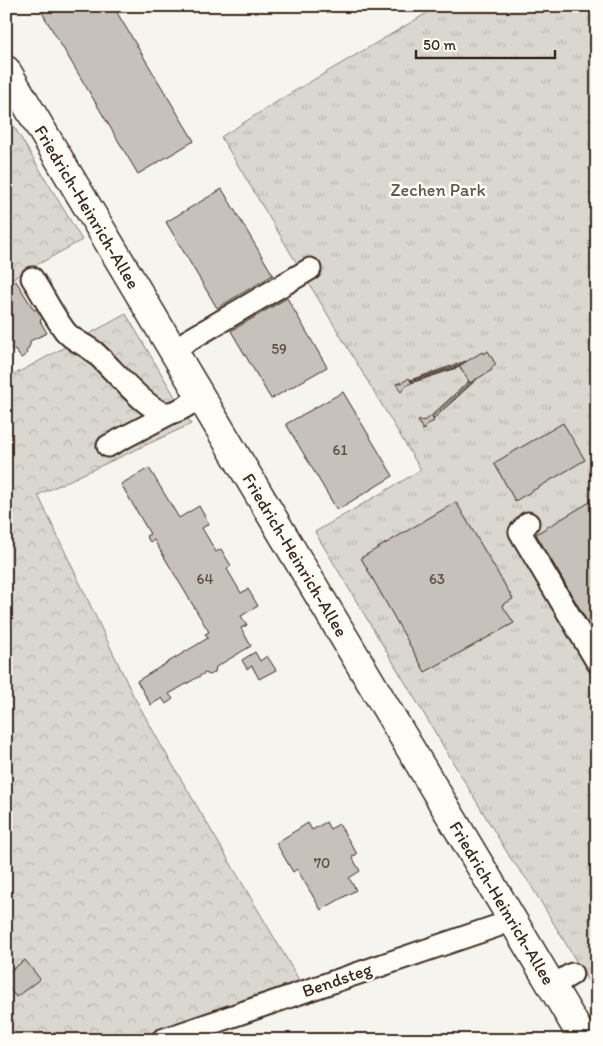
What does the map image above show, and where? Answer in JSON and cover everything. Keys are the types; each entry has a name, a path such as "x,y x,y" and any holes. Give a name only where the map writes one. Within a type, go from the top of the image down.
{"main road":[{"name":"Friedrich-Heinrich-Allee","path":"6,70 511,918 562,980 584,1040"}],"street":[{"path":"172,350 310,269"},
{"path":"32,278 66,333 94,352 154,409 169,414"},
{"path":"108,446 177,411 200,397"},
{"path":"528,523 520,532 597,662"},
{"name":"Bendsteg","path":"162,1040 497,926 511,918"}],"green space":[{"name":"Zechen Park","path":"439,6 597,6 597,996 529,882 511,859 315,532 421,470 221,137 286,96"},
{"path":"6,113 82,240 6,282"},
{"path":"126,314 191,424 38,495 133,695 305,990 162,1040 6,1040 6,379"}],"building":[{"path":"38,6 113,6 194,141 138,174"},
{"path":"222,189 273,275 217,308 166,222"},
{"path":"16,281 34,310 39,309 44,317 40,321 47,333 30,341 27,354 21,358 16,351 6,345 6,286"},
{"path":"287,298 327,367 271,399 231,331"},
{"path":"488,351 496,365 491,368 492,370 470,383 459,366 482,352 483,354"},
{"path":"466,361 410,381 460,366 411,383 401,392 396,384 409,378 410,380"},
{"path":"477,379 433,419 472,382"},
{"path":"469,381 432,417 434,421 423,430 418,421 426,420"},
{"path":"343,392 393,476 337,510 286,424"},
{"path":"563,423 585,460 515,501 494,463"},
{"path":"149,468 179,518 199,506 209,524 202,528 216,552 221,549 231,566 227,569 241,593 248,589 258,606 241,616 247,625 241,628 251,646 216,667 215,672 210,675 205,673 169,694 173,699 166,704 162,698 151,705 137,681 208,638 205,634 209,632 154,540 150,542 146,536 150,534 121,484"},
{"path":"456,502 513,599 502,605 514,623 425,672 361,558"},
{"path":"590,502 597,513 597,638 536,534"},
{"path":"255,652 260,661 267,656 276,670 259,679 252,666 247,669 242,660"},
{"path":"326,822 330,829 339,824 357,854 352,857 360,871 349,878 356,890 321,910 297,869 293,872 276,843 308,823 312,830"},
{"path":"25,960 40,979 16,997 6,984 6,974"}]}
